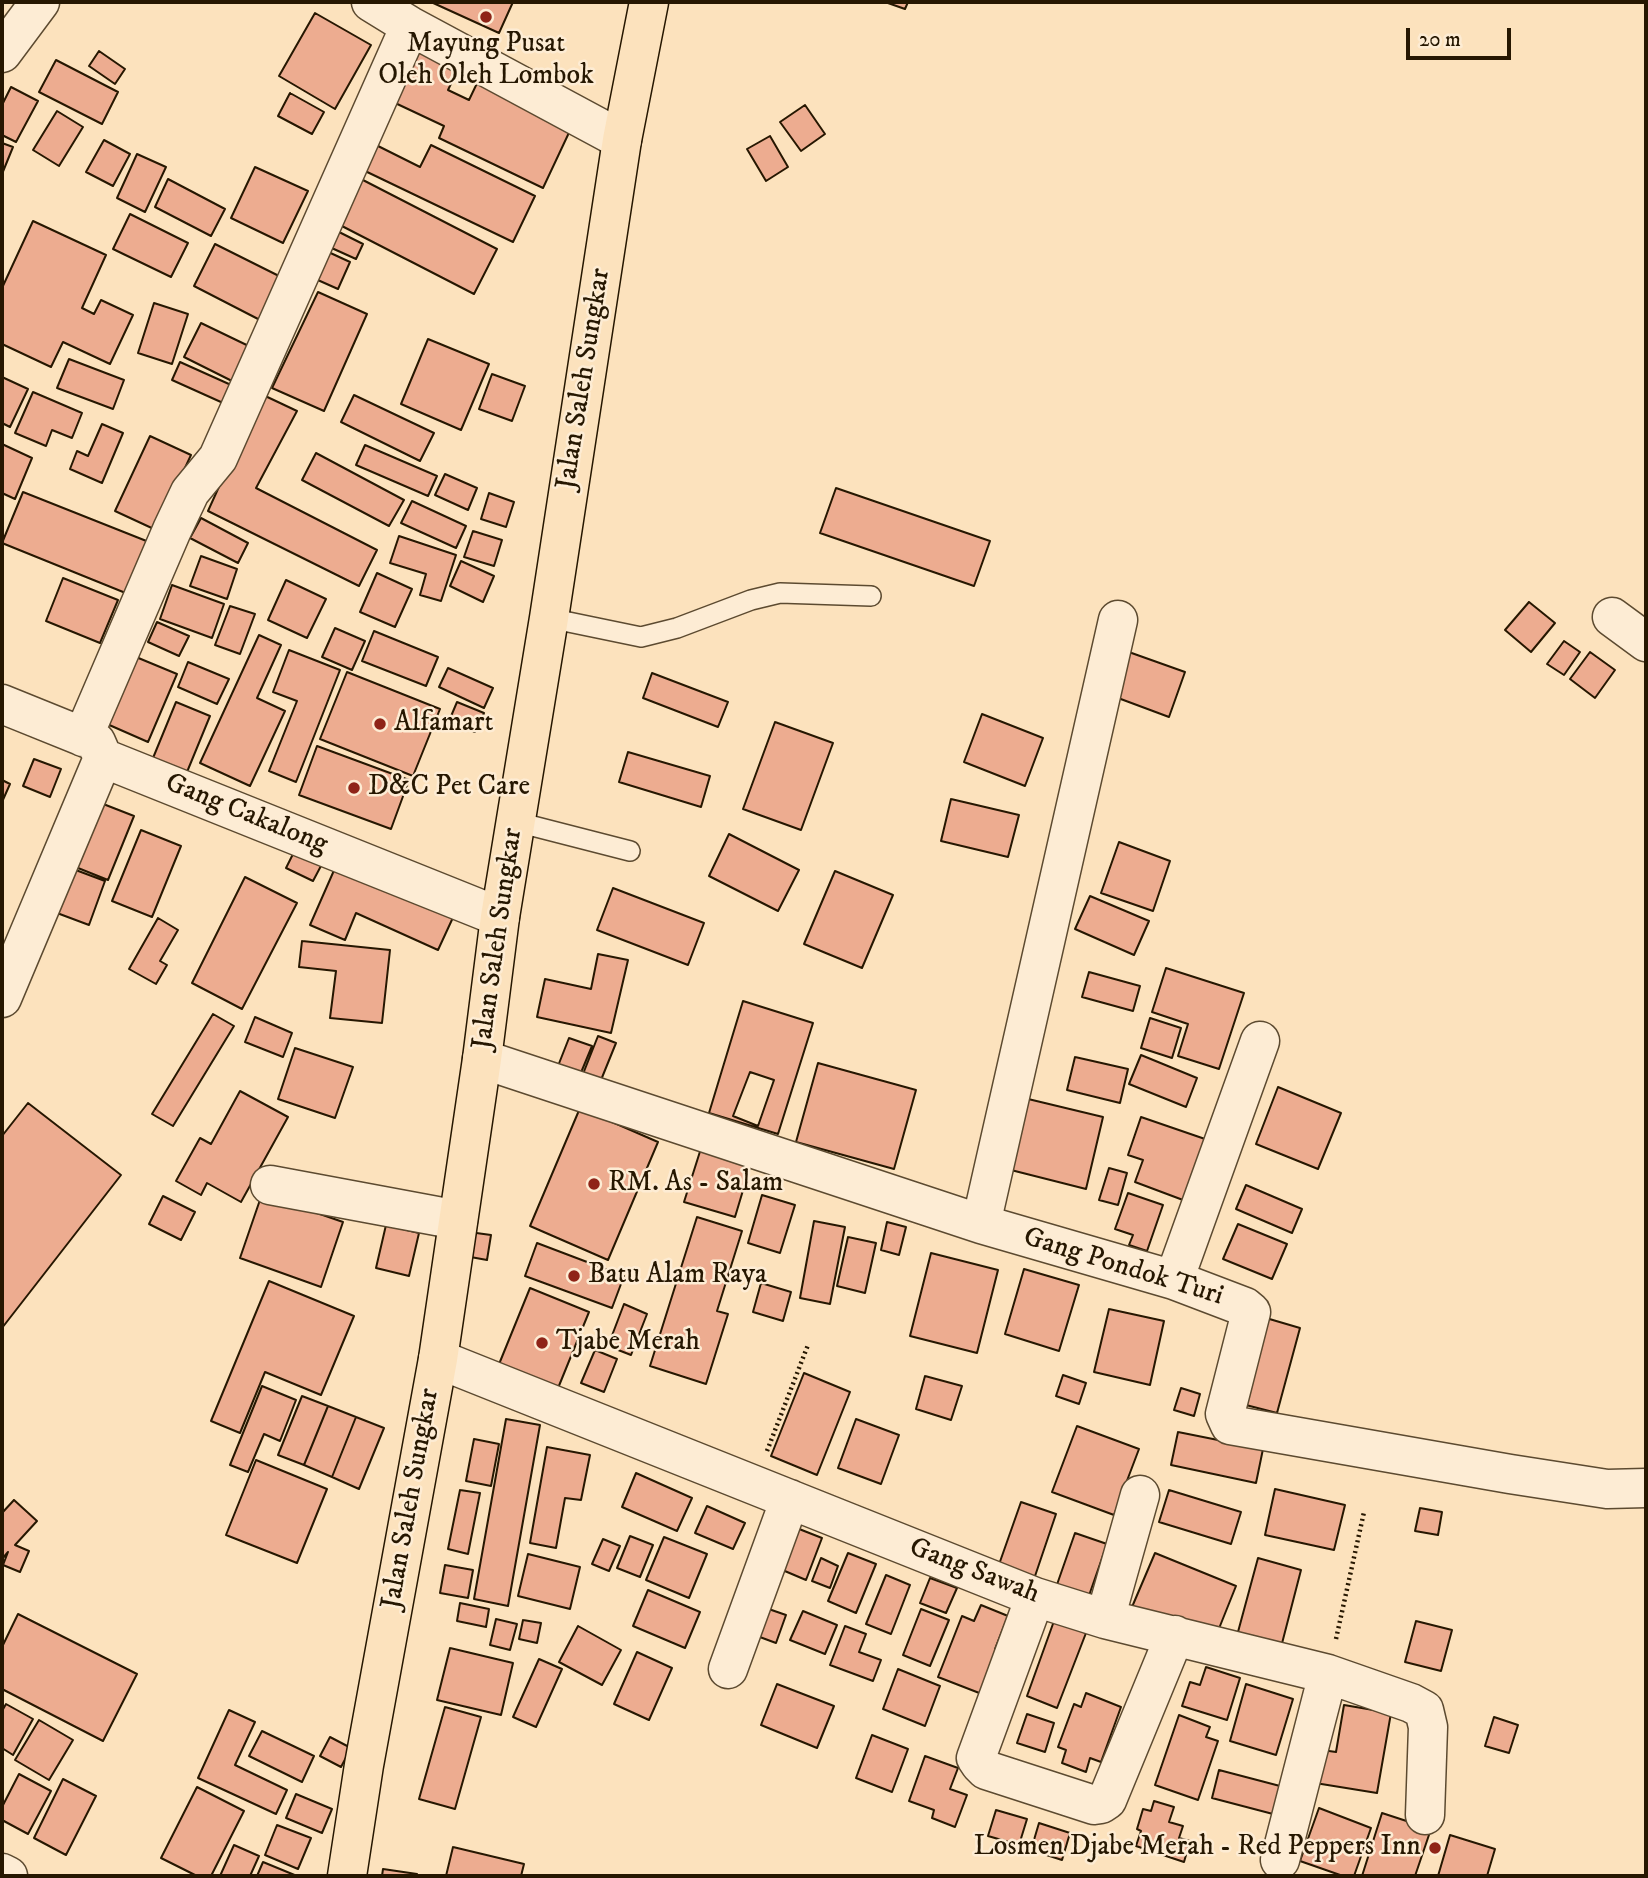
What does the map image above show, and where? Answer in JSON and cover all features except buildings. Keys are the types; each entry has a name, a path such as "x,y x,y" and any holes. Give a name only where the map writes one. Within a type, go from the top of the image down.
{"highway":[{"name":"Jalan Saleh Sungkar","path":"347,1876 364,1765 438,1359 500,917 622,140 649,2"}],"street":[{"path":"2,53 40,2"},
{"path":"371,2 410,26 622,140"},
{"path":"2,998 172,530 190,492 218,458 410,26"},
{"path":"1612,617 1646,642"},
{"path":"981,1224 1118,620"},
{"name":"Gang Cakalong","path":"2,704 93,747 500,917"},
{"path":"1174,1280 1260,1041"},
{"name":"Gang Pondok Turi","path":"482,1059 981,1224 1174,1280 1245,1307 1251,1312 1225,1414 1230,1425 1607,1489 1646,1488"},
{"path":"270,1185 458,1220"},
{"name":"Gang Sawah","path":"438,1359 1035,1597 1105,1619 1328,1674 1411,1703 1424,1710 1428,1727 1425,1815"},
{"path":"1105,1619 1140,1495"},
{"path":"728,1669 790,1499"},
{"path":"1035,1597 976,1758 986,1770 1094,1805 1107,1800 1175,1635"},
{"path":"1280,1860 1328,1674"},
{"path":"2,1873 8,1876"}],"lane":[{"path":"549,618 641,637 677,628 751,600 780,593 871,596"},
{"path":"516,822 630,851"}],"path":[{"path":"754,1485 808,1345"},
{"path":"1328,1674 1364,1513"}],"place":[{"name":"Mayung Pusat Oleh Oleh Lombok","path":"486,17"},
{"name":"Alfamart","path":"380,724"},
{"name":"D&C Pet Care","path":"354,788"},
{"name":"RM. As - Salam","path":"594,1184"},
{"name":"Batu Alam Raya","path":"574,1276"},
{"name":"Tjabe Merah","path":"542,1343"},
{"name":"Losmen Djabe Merah - Red Peppers Inn","path":"1435,1848"}]}
